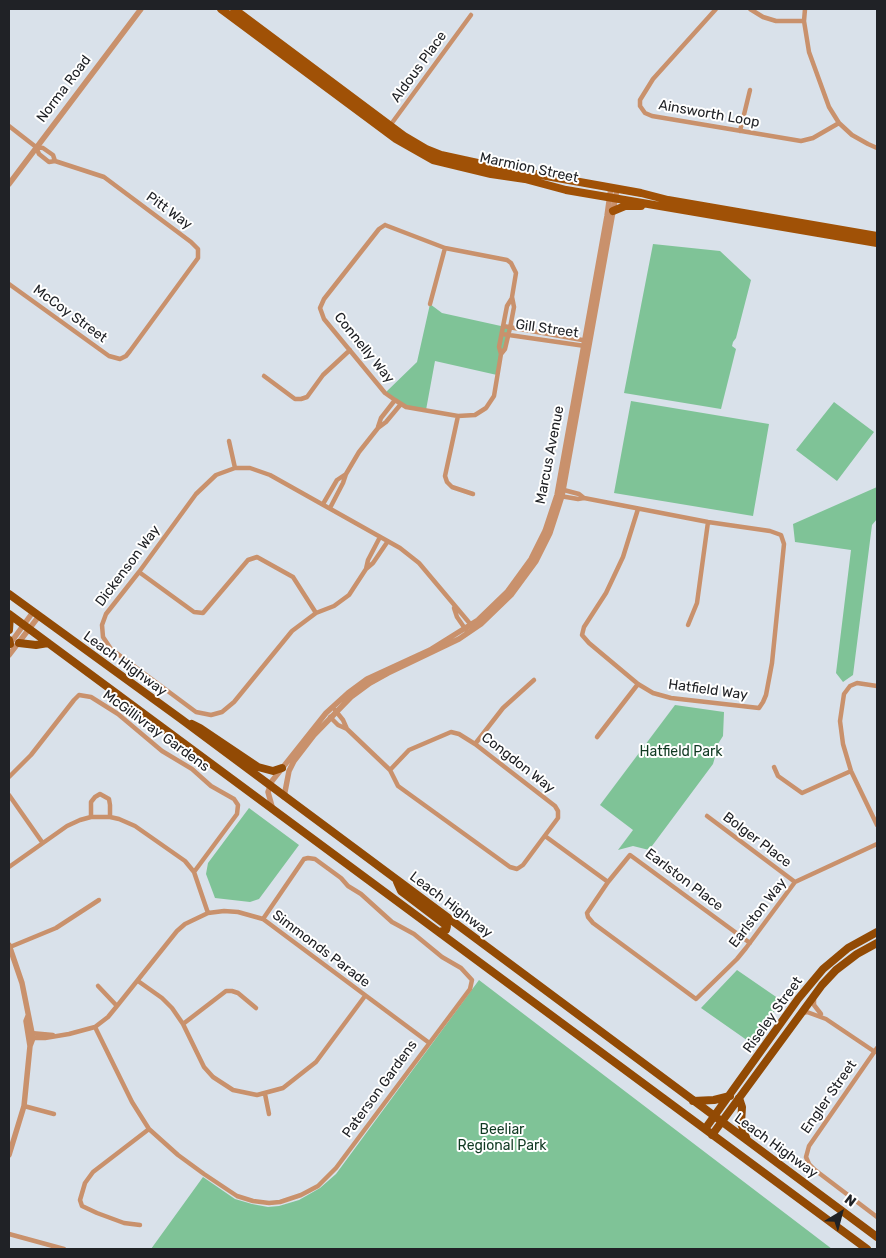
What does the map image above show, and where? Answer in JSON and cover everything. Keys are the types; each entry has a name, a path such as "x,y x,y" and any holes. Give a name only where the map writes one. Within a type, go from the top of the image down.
{"highway":[{"name":"Leach Highway","path":"9,594 181,719 877,1237"},
{"name":"Leach Highway","path":"9,615 867,1249"},
{"path":"9,615 9,630"},
{"path":"19,643 36,645 48,643"},
{"path":"181,719 200,728 258,767 273,771 282,768"},
{"path":"395,880 401,891 446,926 446,930 440,932"},
{"name":"Riseley Street","path":"705,1129 798,1000 823,969 848,948 877,932"},
{"name":"Riseley Street","path":"712,1135 814,995 836,970 857,954 877,943"},
{"path":"472,957 482,944"},
{"path":"693,1101 712,1100 730,1096"},
{"path":"740,1098 742,1107 741,1123 747,1140"}],"main road":[{"name":"Marmion Street","path":"221,9 388,128 426,149 453,159 614,188 668,200 877,236"},
{"name":"Marmion Street","path":"234,9 388,128 409,148 444,164 526,179 566,190 877,243"},
{"path":"613,211 625,206 673,208"}],"street":[{"name":"Norma Road","path":"9,184 141,9"},
{"name":"Ainsworth Loop","path":"716,9 663,65 640,100 640,106 644,113 801,142 813,138 839,122"},
{"path":"750,9 763,17 776,21 804,21"},
{"path":"805,9 804,21 809,52 829,107 839,122 861,141 877,148"},
{"name":"Aldous Place","path":"388,128 471,15"},
{"path":"740,131 750,90"},
{"name":"Pitt Way","path":"9,126 36,146 39,154 50,162 56,161 104,177 198,248 198,258 130,351 120,359"},
{"name":"Marcus Avenue","path":"269,786 282,768 328,715 367,679 470,629 507,592 531,559 545,531 560,492 613,211 614,188"},
{"name":"Marcus Avenue","path":"587,343 607,216 613,197"},
{"name":"Connelly Way","path":"385,225 445,248 507,260 516,272 512,297 507,306 499,347 501,354 494,396 486,408 475,415 458,416 406,407 395,400 386,393 324,319 320,308 324,299 379,228 385,225"},
{"path":"430,304 445,248"},
{"name":"McCoy Street","path":"9,284 108,356 120,359"},
{"name":"Connelly Way","path":"501,354 505,349 510,328 514,307 512,297"},
{"name":"Gill Street","path":"503,326 587,343"},
{"name":"Gill Street","path":"502,334 587,343"},
{"path":"264,376 294,398 301,399 307,396 323,375 350,350"},
{"path":"378,428 381,418 395,400"},
{"path":"330,508 359,452 378,428 386,422 401,404"},
{"path":"458,416 445,476 447,482 452,487 473,494"},
{"path":"229,441 236,468 250,468 270,475 400,548 419,563 454,607 457,617 470,629"},
{"name":"Dickenson Way","path":"236,468 216,475 196,494 106,614 102,626 103,637 111,649 196,712 211,715 222,712 234,702 292,631 316,613 334,606 349,595 366,569 368,560 380,537"},
{"path":"323,504 337,480 346,474"},
{"name":"Hatfield Way","path":"560,492 579,494 584,498 638,509 770,531 781,535 784,544 772,663 763,702 759,708 671,698 653,693 638,684 588,643 582,634 584,627 606,593 623,557 638,509"},
{"path":"688,625 698,604 708,522"},
{"name":"Dickenson Way","path":"366,569 373,564 388,541"},
{"path":"139,572 194,612 203,613 248,560 256,558 294,577 316,613"},
{"path":"9,655 19,643 26,628 36,614"},
{"path":"9,643 26,628"},
{"path":"475,744 503,708 534,680"},
{"path":"877,686 857,683 850,686 844,694 840,721 843,744 851,771 877,825"},
{"path":"597,737 638,684"},
{"name":"McGillivray Gardens","path":"9,777 31,755 79,695 91,697 118,714 162,751 192,769 211,786 234,800 238,805 237,814 194,872"},
{"name":"Congdon Way","path":"334,709 343,720 347,729"},
{"name":"Marcus Avenue","path":"284,797 286,783 293,764 328,715"},
{"name":"Congdon Way","path":"328,715 338,725 347,729 390,770 398,786 510,867 517,869 523,865 558,818 558,811 555,806 475,744 459,734 451,732 409,750 390,770"},
{"path":"774,767 778,776 802,793 851,771"},
{"path":"269,786 268,792 273,810"},
{"path":"91,817 91,802 94,797 100,794 108,799 110,817"},
{"path":"9,795 42,842"},
{"name":"Bolger Place","path":"706,816 795,882"},
{"path":"9,867 67,826 91,817 119,819 135,826 185,861 194,872 208,913"},
{"path":"545,836 608,882"},
{"name":"Earlston Way","path":"696,999 732,964 750,943 795,882 877,844"},
{"name":"Earlston Place","path":"696,999 590,919 587,913 608,882 630,855 750,943"},
{"name":"Paterson Gardens","path":"95,1027 132,1102 149,1129 184,1160 237,1196 253,1201 280,1202 301,1195 318,1186 336,1168 428,1042 470,989 472,980 461,968 442,957 414,934 392,922 361,894 348,886 341,878 315,859 304,859 262,919"},
{"path":"9,1155 24,1106 30,1036 26,1021 28,1016 22,983 9,946 56,928 99,900"},
{"name":"Simmonds Parade","path":"30,1036 57,1036 95,1027 118,1006 176,931 185,924 208,913 238,912 262,919 428,1042"},
{"path":"138,981 162,998 183,1024 204,1066 213,1077 224,1085 240,1092 265,1094 283,1088 316,1062 365,996"},
{"path":"98,986 118,1006"},
{"path":"183,1024 226,990 238,993 256,1008"},
{"path":"814,995 815,1009 826,1019 876,1050"},
{"path":"801,1014 807,1012 826,1019"},
{"name":"Engler Street","path":"876,1050 809,1146 806,1154 808,1161 815,1170 877,1217"},
{"path":"265,1094 269,1114"},
{"path":"24,1106 54,1114"},
{"path":"140,1225 124,1223 97,1213 82,1206 80,1200 85,1183 93,1172 149,1129"},
{"path":"9,1234 64,1249"}],"green space":[{"path":"653,244 720,251 751,280 736,338 732,346 736,349 721,409 624,393"},
{"path":"430,304 442,313 510,328 497,375 435,361 426,410 406,407 385,393 417,362"},
{"path":"631,401 769,424 753,516 614,493"},
{"path":"834,402 874,432 837,481 796,450"},
{"path":"877,487 877,519 872,525 853,675 843,682 836,673 851,550 795,542 793,524"},
{"name":"Hatfield Park","path":"675,705 724,712 723,736 716,747 717,750 713,764 649,850 633,846 618,850 633,830 600,805"},
{"path":"249,808 299,845 259,899 250,902 215,898 206,874 208,863"},
{"path":"737,970 782,1001 751,1043 701,1008"},
{"name":"Beeliar Regional Park","path":"479,980 832,1249 151,1249 203,1177 235,1199 268,1207 299,1200 320,1188 336,1174"}]}
